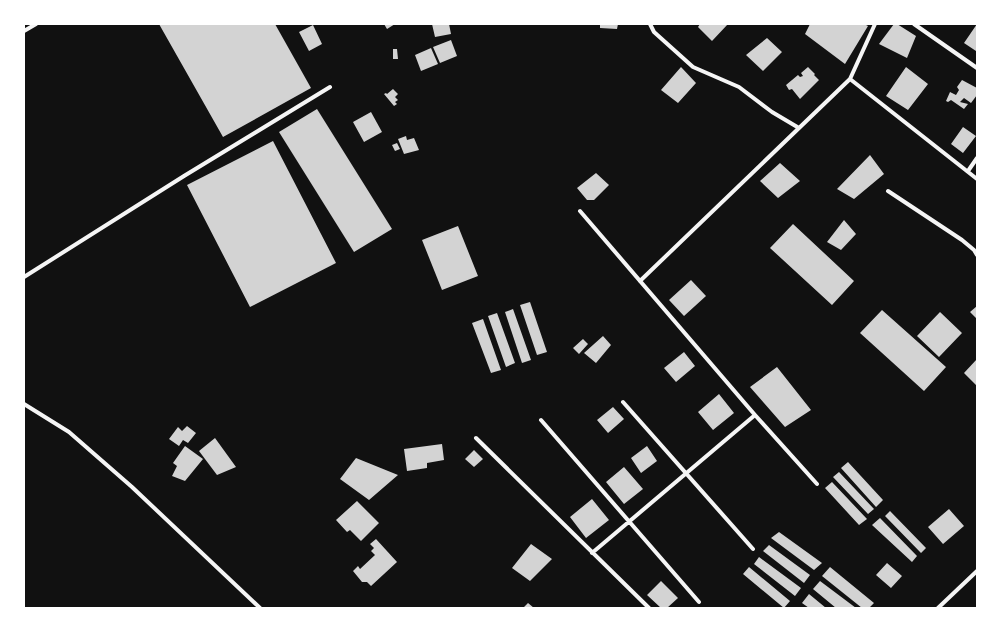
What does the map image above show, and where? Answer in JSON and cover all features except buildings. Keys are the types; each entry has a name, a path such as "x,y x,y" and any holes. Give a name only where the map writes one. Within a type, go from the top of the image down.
{"street":[{"path":"24,31 36,24"},
{"path":"650,24 654,32 693,67 739,86 772,112 799,128"},
{"path":"640,281 850,79 875,24"},
{"path":"914,24 977,68"},
{"path":"850,79 977,178"},
{"path":"24,277 177,180 330,87"},
{"path":"968,171 977,158"},
{"path":"888,191 962,240 974,250 977,255"},
{"path":"580,211 755,415 817,484"},
{"path":"623,402 753,549"},
{"path":"24,404 75,437 132,487 260,608"},
{"path":"592,553 755,415"},
{"path":"541,420 699,602"},
{"path":"476,438 649,608"},
{"path":"938,608 977,571"}]}
